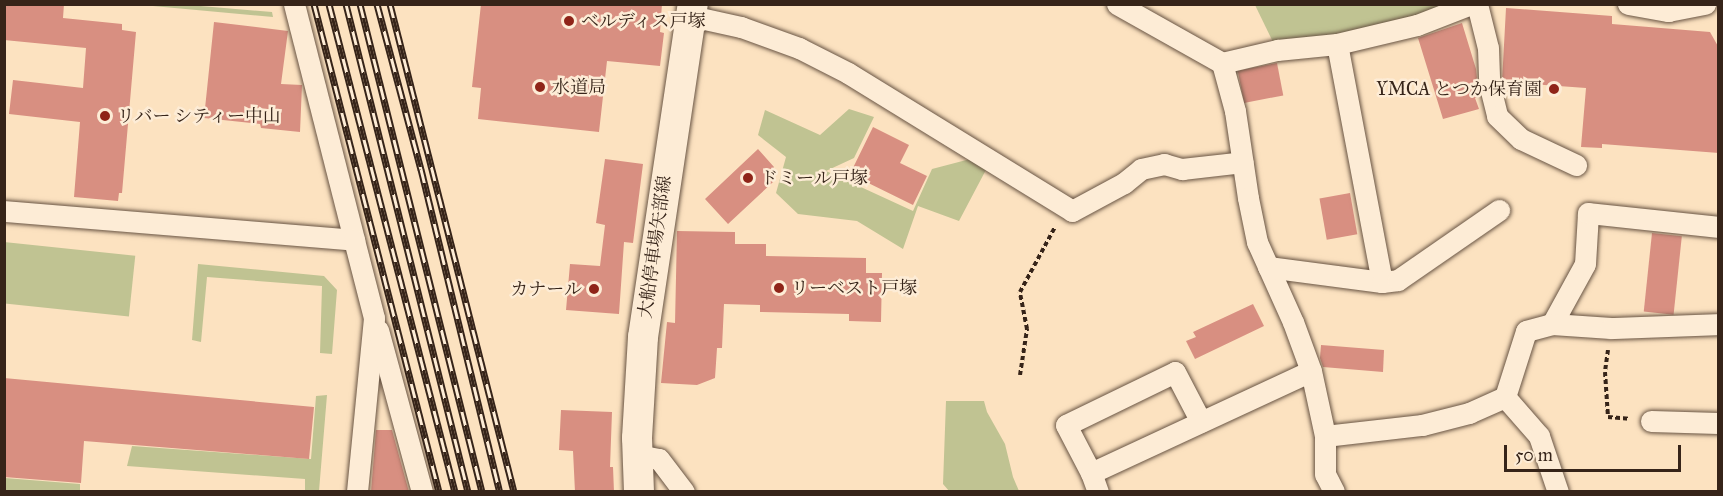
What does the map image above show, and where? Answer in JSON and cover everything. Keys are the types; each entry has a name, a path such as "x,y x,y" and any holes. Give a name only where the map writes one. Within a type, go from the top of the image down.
{"main road":[{"name":"大船停車場矢部線","path":"639,492 638,455 643,337 692,10"}],"street":[{"path":"294,4 374,318 422,492"},
{"path":"1117,4 1222,63 1277,50 1337,44 1417,25 1471,4"},
{"path":"1477,4 1488,48 1489,83 1497,116 1521,139 1576,165"},
{"path":"1628,4 1668,11 1705,4"},
{"path":"692,10 799,48 848,73 1072,211 1124,183 1141,169 1164,164 1182,169 1243,162"},
{"path":"1337,44 1382,282"},
{"path":"1222,63 1235,111 1257,242 1293,322 1311,371 1325,435 1325,474 1334,492"},
{"path":"1268,267 1382,282 1398,280 1499,210"},
{"path":"4,211 354,240"},
{"path":"1552,324 1585,264 1588,213 1719,227"},
{"path":"357,492 374,318"},
{"path":"1325,435 1422,425 1469,413 1505,397 1527,331 1552,324 1611,328 1719,324"},
{"path":"1201,422 1175,372 1065,425 1095,482 1201,422 1311,371"},
{"path":"1505,397 1539,435 1555,491"},
{"path":"1651,420 1719,423"},
{"path":"638,455 659,459 684,492"}],"path":[{"path":"1020,375 1027,329 1020,292 1054,228 1072,211"},
{"path":"1611,328 1605,372 1608,417 1651,420"}],"green space":[{"path":"142,5 189,5 272,12 273,17"},
{"path":"1255,5 1445,5 1414,18 1335,35 1273,42"},
{"path":"849,109 874,117 854,158 826,171 913,211 932,169 974,158 988,166 959,221 918,206 903,249 857,221 798,214 776,193 786,157 758,135 765,110 820,135"},
{"path":"4,242 135,256 129,316 4,303"},
{"path":"198,264 324,276 337,290 332,354 320,353 322,286 207,277 201,342 192,340"},
{"path":"327,395 319,491 305,491 305,479 127,466 132,446 311,459 316,396"},
{"path":"946,401 984,401 987,412 1005,444 1019,491 949,491 943,484"},
{"path":"5,478 80,484 80,491 5,491"}],"building":[{"path":"4,4 64,4 63,18 122,24 122,30 136,32 122,193 119,193 118,201 74,197 80,122 9,114 13,80 83,88 86,48 4,40"},
{"path":"481,4 662,4 660,32 664,33 660,66 607,61 599,132 478,119 481,88 472,87"},
{"path":"1506,8 1612,16 1612,24 1710,32 1719,48 1719,153 1602,144 1602,148 1581,147 1586,88 1502,82"},
{"path":"214,22 288,31 281,84 302,85 300,132 261,128 260,124 204,118"},
{"path":"1462,23 1476,69 1479,97 1475,98 1479,109 1443,119 1418,38"},
{"path":"1277,63 1283,95 1244,103 1238,71"},
{"path":"873,127 909,145 900,163 927,176 913,205 850,174"},
{"name":"ドミール戸塚","path":"758,149 774,167 766,175 773,182 728,224 705,199"},
{"path":"605,159 643,164 633,243 624,242 619,314 566,310 570,264 600,266 605,225 596,223"},
{"path":"1350,193 1357,234 1327,240 1319,198"},
{"name":"リーベスト戸塚","path":"677,231 735,232 735,244 766,244 766,256 866,258 866,273 882,273 881,322 849,321 849,314 760,312 760,305 724,304 722,348 717,348 715,378 697,385 661,383 667,322 675,323"},
{"path":"1652,233 1682,236 1674,315 1644,312"},
{"path":"1253,304 1264,326 1195,359 1186,341 1196,337 1193,332"},
{"path":"1321,345 1384,350 1383,372 1323,367 1320,358"},
{"path":"4,378 314,407 309,459 84,441 81,483 4,477"},
{"path":"561,410 612,412 610,467 613,467 614,492 575,492 573,451 559,450"},
{"path":"376,430 392,430 409,492 371,492"}],"railway":[{"path":"314,4 439,492"},
{"path":"329,4 455,492"},
{"path":"346,4 468,492"},
{"path":"360,4 482,492"},
{"path":"377,4 421,169 500,492"},
{"path":"390,4 514,492"}],"place":[{"name":"ベルディス戸塚","path":"569,21"},
{"name":"水道局","path":"540,87"},
{"name":"YMCA とつか保育園","path":"1554,89"},
{"name":"リバー シティー中山","path":"105,116"},
{"name":"ドミール戸塚","path":"748,178"},
{"name":"リーベスト戸塚","path":"779,288"},
{"name":"カナール","path":"594,289"}]}
